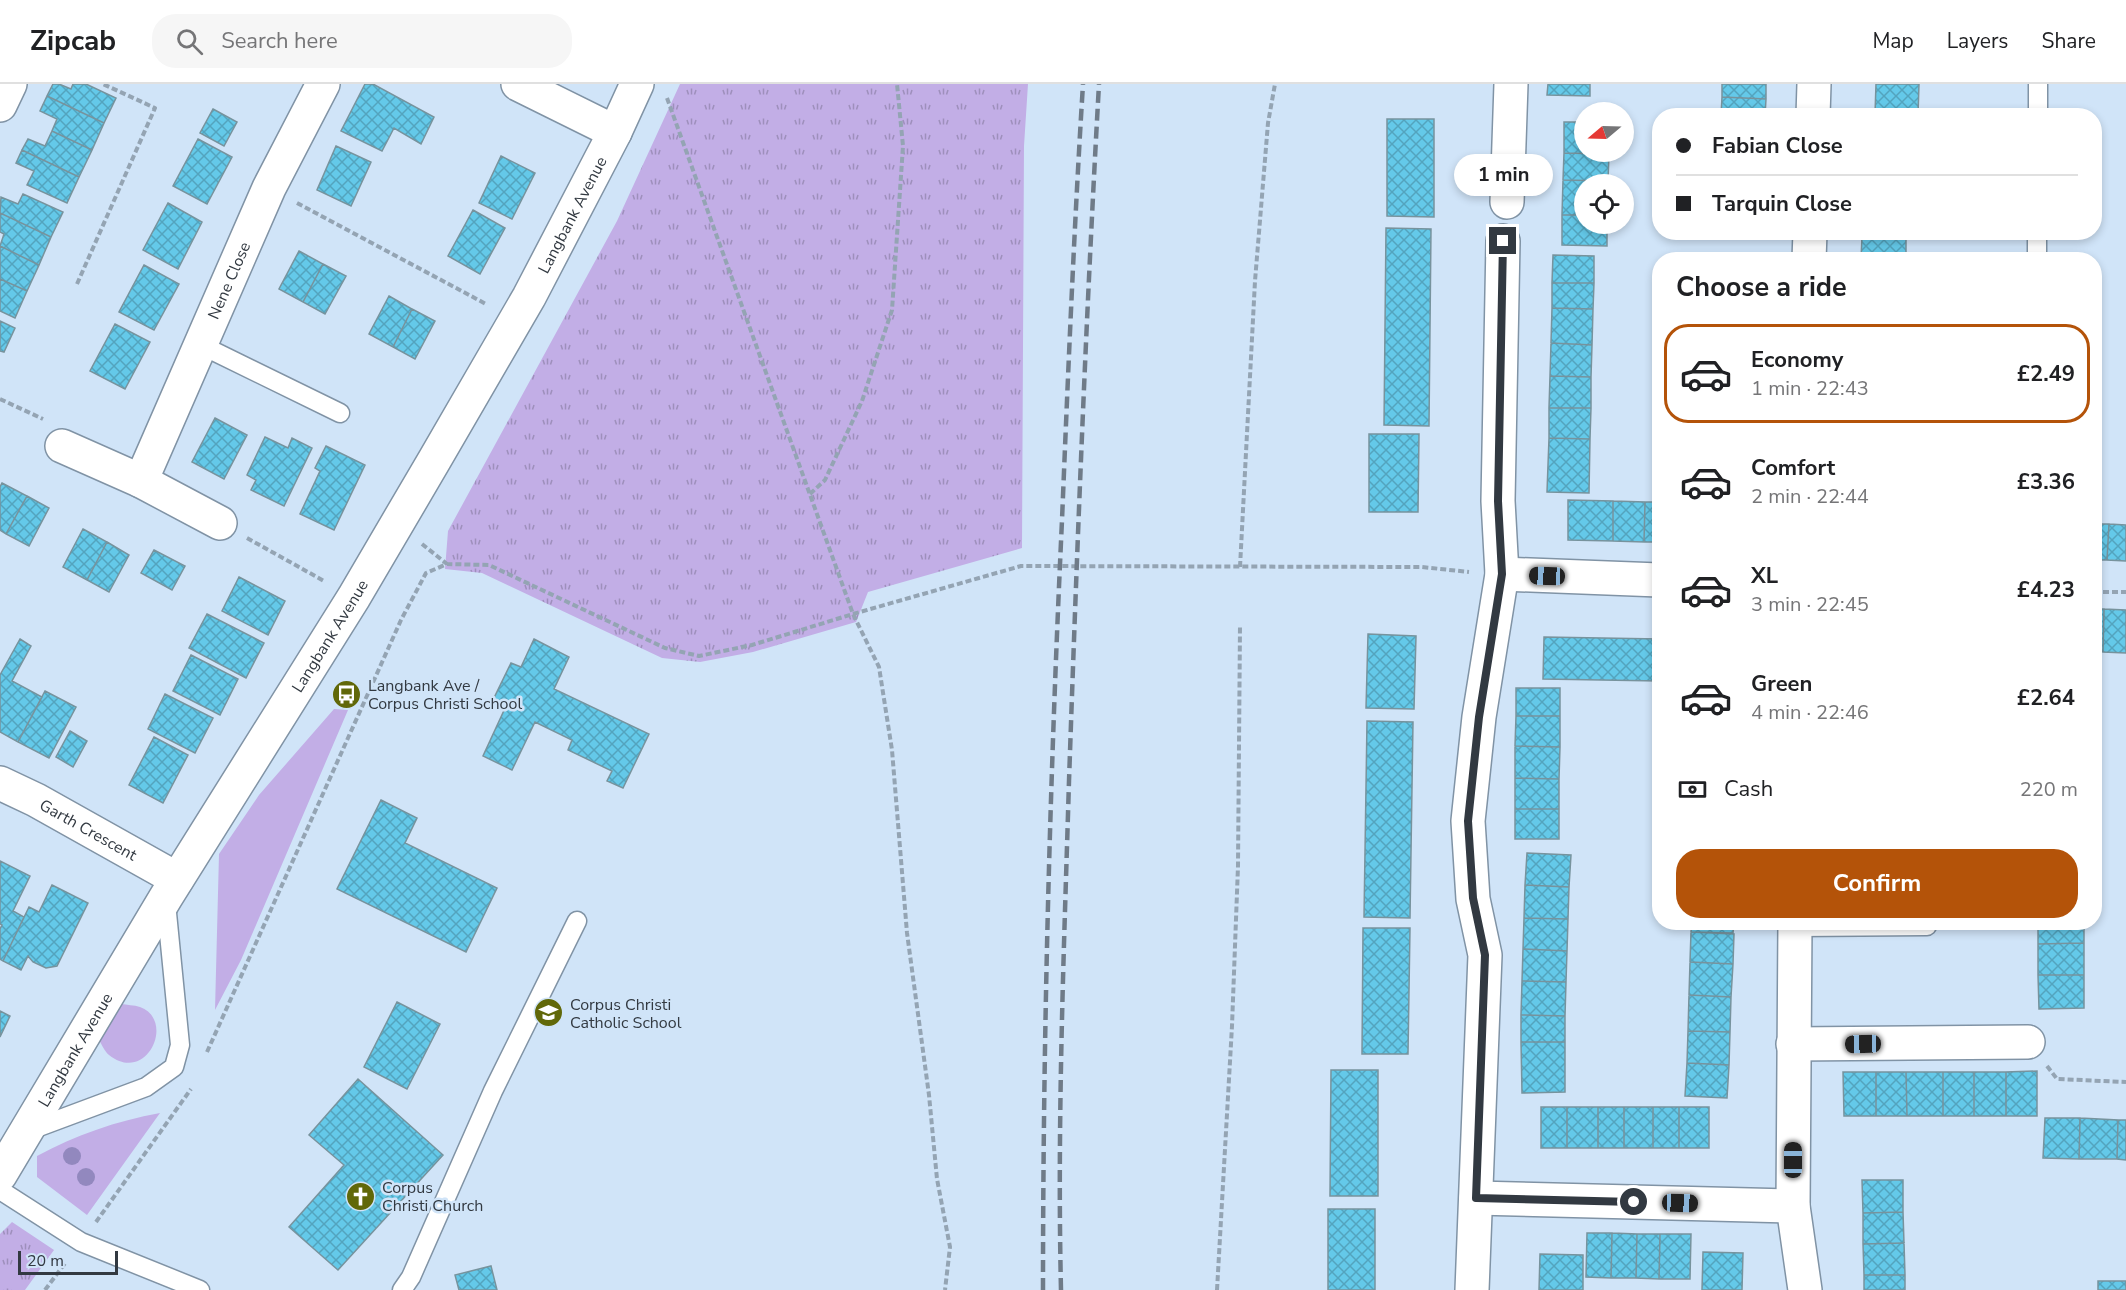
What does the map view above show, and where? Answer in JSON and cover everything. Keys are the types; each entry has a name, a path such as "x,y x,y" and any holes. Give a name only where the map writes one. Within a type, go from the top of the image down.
{"street":[{"name":"Nene Close","path":"141,481 268,188 323,84"},
{"path":"518,84 615,132"},
{"path":"1507,201 1511,84"},
{"path":"1813,108 1814,84"},
{"name":"Langbank Avenue","path":"0,1175 171,888 354,597 515,321 615,132 651,88"},
{"path":"1472,1290 1485,955 1473,898 1468,821 1479,717 1502,574 1498,501 1503,241"},
{"path":"62,446 141,481 220,523"},
{"path":"1502,574 1652,580"},
{"name":"Garth Crescent","path":"0,783 36,800 171,888"},
{"path":"1795,930 1793,1206 1804,1290"},
{"path":"1793,1044 2028,1042"},
{"path":"1476,1198 1793,1206"}],"lane":[{"path":"2038,84 2038,108"},
{"path":"201,345 340,413"},
{"path":"27,1132 146,1087 174,1067 180,1045 171,888"},
{"path":"402,1290 411,1277 493,1091 577,921"},
{"path":"0,1190 81,1242 200,1290"}],"path":[{"path":"77,284 155,108 103,84"},
{"path":"810,494 825,480 862,401 892,310 903,146 897,84"},
{"path":"1240,567 1255,281 1268,123 1275,84"},
{"path":"651,88 671,106 853,614 879,667 892,750 907,933 929,1095 937,1179 950,1247 945,1290"},
{"path":"268,188 491,306 515,321"},
{"path":"220,523 354,597"},
{"path":"205,1057 401,620 426,573 447,564 489,565 665,648 699,656 752,645 1021,566 1422,567 1502,574"},
{"path":"2102,592 2126,592"},
{"path":"1217,1290 1232,1026 1237,889 1239,626"},
{"path":"2028,1042 2057,1079 2126,1082"},
{"path":"45,1290 190,1090 195,1079"}],"green space":[{"path":"680,84 1028,84 1024,146 1022,548 868,592 856,622 753,652 700,662 662,658 482,573 445,569 448,531 617,221"},
{"path":"334,709 348,710 241,960 215,1010 219,854 259,795"},
{"path":"121,1004 140,1007 151,1014 156,1024 156,1036 152,1047 145,1056 135,1062 123,1062 109,1055 99,1040"},
{"path":"160,1113 87,1215 37,1177 37,1156 97,1130"},
{"path":"12,1222 54,1250 25,1290 0,1290 0,1234"}],"building":[{"path":"53,84 71,89 73,84 86,84 116,98 104,123 47,96"},
{"path":"365,84 373,84 434,117 421,144 394,128 382,151 341,131"},
{"path":"1548,84 1590,84 1590,96 1547,95"},
{"path":"1722,84 1766,84 1766,99 1722,97"},
{"path":"1876,84 1919,84 1918,108 1875,108"},
{"path":"47,96 104,123 92,150 52,131 57,119 40,111"},
{"path":"1722,97 1766,99 1765,108 1721,108"},
{"path":"213,109 237,122 224,146 200,133"},
{"path":"1387,119 1434,119 1434,217 1387,216"},
{"path":"1564,122 1574,122 1574,153 1564,153"},
{"path":"52,131 92,150 79,177 22,150 28,139 45,146"},
{"path":"198,139 232,157 207,204 173,186"},
{"path":"336,146 371,162 351,206 317,190"},
{"path":"22,150 79,177 67,203 27,185 34,171 16,163"},
{"path":"1564,153 1574,153 1574,162 1609,162 1608,174 1574,174 1574,180 1563,180"},
{"path":"501,156 535,173 512,219 479,203"},
{"path":"1563,180 1574,180 1574,215 1562,215"},
{"path":"23,194 63,212 51,237 0,213 1,197 18,204"},
{"path":"168,203 202,222 178,269 143,250"},
{"path":"473,210 505,228 480,274 448,256"},
{"path":"0,213 51,237 39,265 0,246 4,234 0,232"},
{"path":"1562,215 1574,215 1574,234 1607,234 1607,246 1562,245"},
{"path":"1386,228 1431,229 1429,426 1384,425"},
{"path":"1862,240 1906,240 1906,252 1861,252"},
{"path":"0,246 39,265 27,291 0,279"},
{"path":"299,251 323,264 303,302 279,289"},
{"path":"1553,255 1594,256 1594,283 1552,283"},
{"path":"323,264 346,276 325,314 303,302"},
{"path":"144,265 179,284 154,330 119,312"},
{"path":"0,279 27,291 15,318 0,311"},
{"path":"1552,283 1594,283 1593,309 1552,308"},
{"path":"389,296 412,309 393,347 369,334"},
{"path":"1552,308 1593,309 1592,345 1551,343"},
{"path":"412,309 435,321 415,359 393,347"},
{"path":"0,321 15,328 4,352 0,351"},
{"path":"115,324 150,342 125,389 90,371"},
{"path":"1551,343 1592,345 1591,377 1550,376"},
{"path":"1550,376 1591,377 1591,408 1549,408"},
{"path":"1549,408 1591,408 1590,439 1549,438"},
{"path":"215,418 247,435 224,479 192,462"},
{"path":"1369,434 1419,434 1418,512 1369,512"},
{"path":"265,437 288,448 292,438 312,448 284,506 251,490 256,480 247,475"},
{"path":"1549,438 1590,439 1589,493 1547,492"},
{"path":"326,446 365,465 334,530 300,514 320,471 315,468"},
{"path":"2,483 27,496 6,534 0,530 0,487"},
{"path":"27,496 49,508 29,546 6,534"},
{"path":"1568,500 1613,501 1613,541 1568,540"},
{"path":"1613,501 1645,502 1644,542 1613,541"},
{"path":"1645,502 1652,502 1652,542 1644,542"},
{"path":"2102,524 2109,524 2107,560 2102,560"},
{"path":"2109,524 2126,525 2126,561 2107,560"},
{"path":"83,529 107,542 87,580 63,567"},
{"path":"107,542 129,555 109,592 87,580"},
{"path":"154,550 185,566 172,590 141,573"},
{"path":"239,577 285,601 268,635 222,611"},
{"path":"2102,609 2104,609 2103,652"},
{"path":"2104,609 2126,610 2126,653 2103,652"},
{"path":"207,614 264,643 246,678 189,648"},
{"path":"1368,634 1416,636 1414,709 1366,708"},
{"path":"1544,637 1652,639 1652,681 1543,679"},
{"path":"20,639 31,646 12,681 42,697 18,742 0,732 0,675"},
{"path":"534,639 569,657 554,689 649,734 623,788 607,781 612,771 568,750 572,740 535,722 512,770 483,756 506,706 493,700 511,663 521,667"},
{"path":"191,655 238,679 220,715 173,691"},
{"path":"1516,688 1560,688 1560,716 1516,716"},
{"path":"45,691 76,707 49,758 18,742"},
{"path":"165,694 213,718 195,753 148,729"},
{"path":"1516,716 1560,716 1560,747 1515,746"},
{"path":"1367,721 1413,722 1410,918 1364,917"},
{"path":"70,731 87,741 73,767 56,757"},
{"path":"154,737 188,755 163,803 129,785"},
{"path":"1515,746 1560,747 1559,779 1515,778"},
{"path":"1515,778 1559,779 1559,809 1515,809"},
{"path":"381,800 417,818 405,843 497,888 466,952 337,889"},
{"path":"1515,809 1559,809 1559,839 1515,839"},
{"path":"1527,853 1571,855 1569,887 1525,885"},
{"path":"0,861 30,876 13,911 24,917 3,961 0,959 2,925 0,924"},
{"path":"52,885 88,903 57,966 46,968 33,962 28,956 21,970 3,961 29,907 39,912"},
{"path":"1525,885 1569,887 1568,919 1524,918"},
{"path":"1524,918 1568,919 1567,951 1523,949"},
{"path":"1363,928 1410,928 1408,1054 1362,1054"},
{"path":"1691,930 1733,930 1733,933 1691,932"},
{"path":"2038,930 2084,930 2084,943 2038,944"},
{"path":"1691,932 1734,934 1733,964 1690,962"},
{"path":"2084,943 2084,975 2038,975 2038,944"},
{"path":"1523,949 1567,951 1566,982 1522,981"},
{"path":"1690,962 1733,964 1731,997 1689,995"},
{"path":"2038,975 2084,975 2084,1008 2039,1009"},
{"path":"1522,981 1566,982 1565,1016 1521,1015"},
{"path":"1689,995 1731,997 1730,1032 1688,1031"},
{"path":"397,1002 440,1024 407,1089 364,1067"},
{"path":"0,1011 10,1016 0,1037"},
{"path":"1521,1015 1565,1016 1565,1042 1521,1042"},
{"path":"1688,1031 1730,1032 1729,1065 1687,1063"},
{"path":"1521,1042 1565,1042 1565,1092 1522,1093"},
{"path":"1687,1063 1729,1065 1727,1098 1685,1096"},
{"path":"1331,1070 1378,1070 1378,1196 1330,1196"},
{"path":"2037,1071 2037,1116 2006,1116 2006,1072"},
{"path":"1843,1072 1876,1072 1876,1116 1844,1116"},
{"path":"1876,1072 1906,1072 1907,1116 1876,1116"},
{"path":"1906,1072 1943,1072 1943,1116 1907,1116"},
{"path":"1943,1072 1974,1072 1974,1116 1943,1116"},
{"path":"1974,1072 2006,1072 2006,1116 1974,1116"},
{"name":"Corpus Christi Church","path":"358,1079 443,1155 338,1270 289,1227 344,1165 309,1135"},
{"path":"1541,1107 1567,1107 1567,1148 1541,1148"},
{"path":"1567,1107 1598,1107 1598,1148 1567,1148"},
{"path":"1598,1107 1624,1107 1624,1148 1598,1148"},
{"path":"1624,1107 1653,1107 1653,1148 1624,1148"},
{"path":"1653,1107 1679,1107 1679,1148 1653,1148"},
{"path":"1679,1107 1709,1107 1709,1148 1679,1148"},
{"path":"2045,1118 2080,1118 2079,1159 2043,1158"},
{"path":"2080,1118 2118,1120 2117,1159 2079,1159"},
{"path":"2118,1120 2126,1120 2126,1160 2117,1159"},
{"path":"1862,1180 1903,1180 1903,1212 1863,1213"},
{"path":"1328,1209 1375,1209 1375,1290 1328,1290"},
{"path":"1903,1212 1904,1243 1863,1244 1863,1213"},
{"path":"1587,1233 1612,1233 1611,1278 1586,1277"},
{"path":"1612,1233 1637,1234 1636,1278 1611,1278"},
{"path":"1637,1234 1660,1234 1659,1279 1636,1278"},
{"path":"1660,1234 1691,1234 1690,1279 1659,1279"},
{"path":"1904,1243 1905,1275 1864,1275 1863,1244"},
{"path":"1703,1252 1743,1253 1742,1290 1702,1290"},
{"path":"1540,1254 1583,1255 1583,1290 1539,1290"},
{"path":"491,1266 497,1290 459,1290 455,1275"},
{"path":"1864,1275 1905,1275 1905,1290 1864,1290"},
{"path":"2098,1281 2126,1281 2126,1290 2098,1290"}],"railway":[{"path":"1043,1290 1044,1097 1051,809 1069,357 1083,84"},
{"path":"1061,1290 1060,1099 1063,971 1082,432 1099,84"}],"place":[{"name":"Langbank Ave / Corpus Christi School","path":"347,694"},
{"name":"Corpus Christi Catholic School","path":"549,1013"},
{"name":"Corpus Christi Church","path":"361,1196"}],"route":[{"path":"1503,241 1498,501 1502,574 1479,717 1468,821 1473,898 1485,955 1476,1198 1634,1202"}]}
